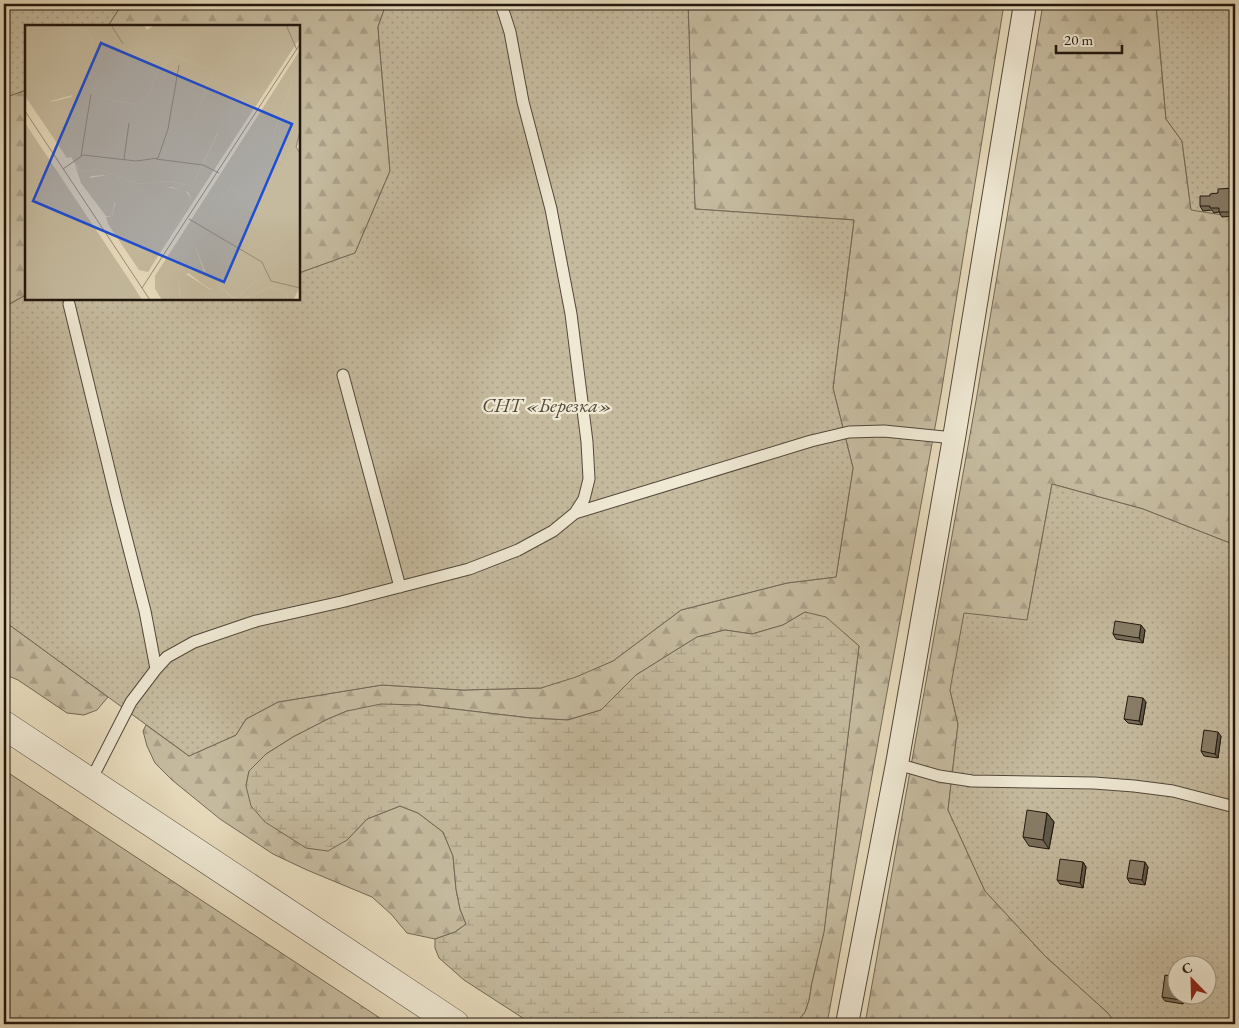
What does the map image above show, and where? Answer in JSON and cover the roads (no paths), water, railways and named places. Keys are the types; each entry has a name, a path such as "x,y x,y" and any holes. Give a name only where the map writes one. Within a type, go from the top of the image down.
{"street":[{"path":"847,1024 897,764 954,438 1025,4"},
{"path":"4,724 456,1024"}],"lane":[{"path":"90,782 131,702 167,657 194,642 256,622 400,587 469,568 518,550 553,531 575,513 584,499 589,479 587,442 571,314 550,209 523,102 510,32 501,4"},
{"path":"69,304 145,611 156,669"},
{"path":"344,375 400,587"},
{"path":"575,513 811,441 849,432 884,431 954,438"},
{"path":"897,764 940,776 972,781 1094,783 1134,786 1173,791 1235,807"}],"park label":[{"name":"СНТ «Березка»","path":"547,405"}]}
